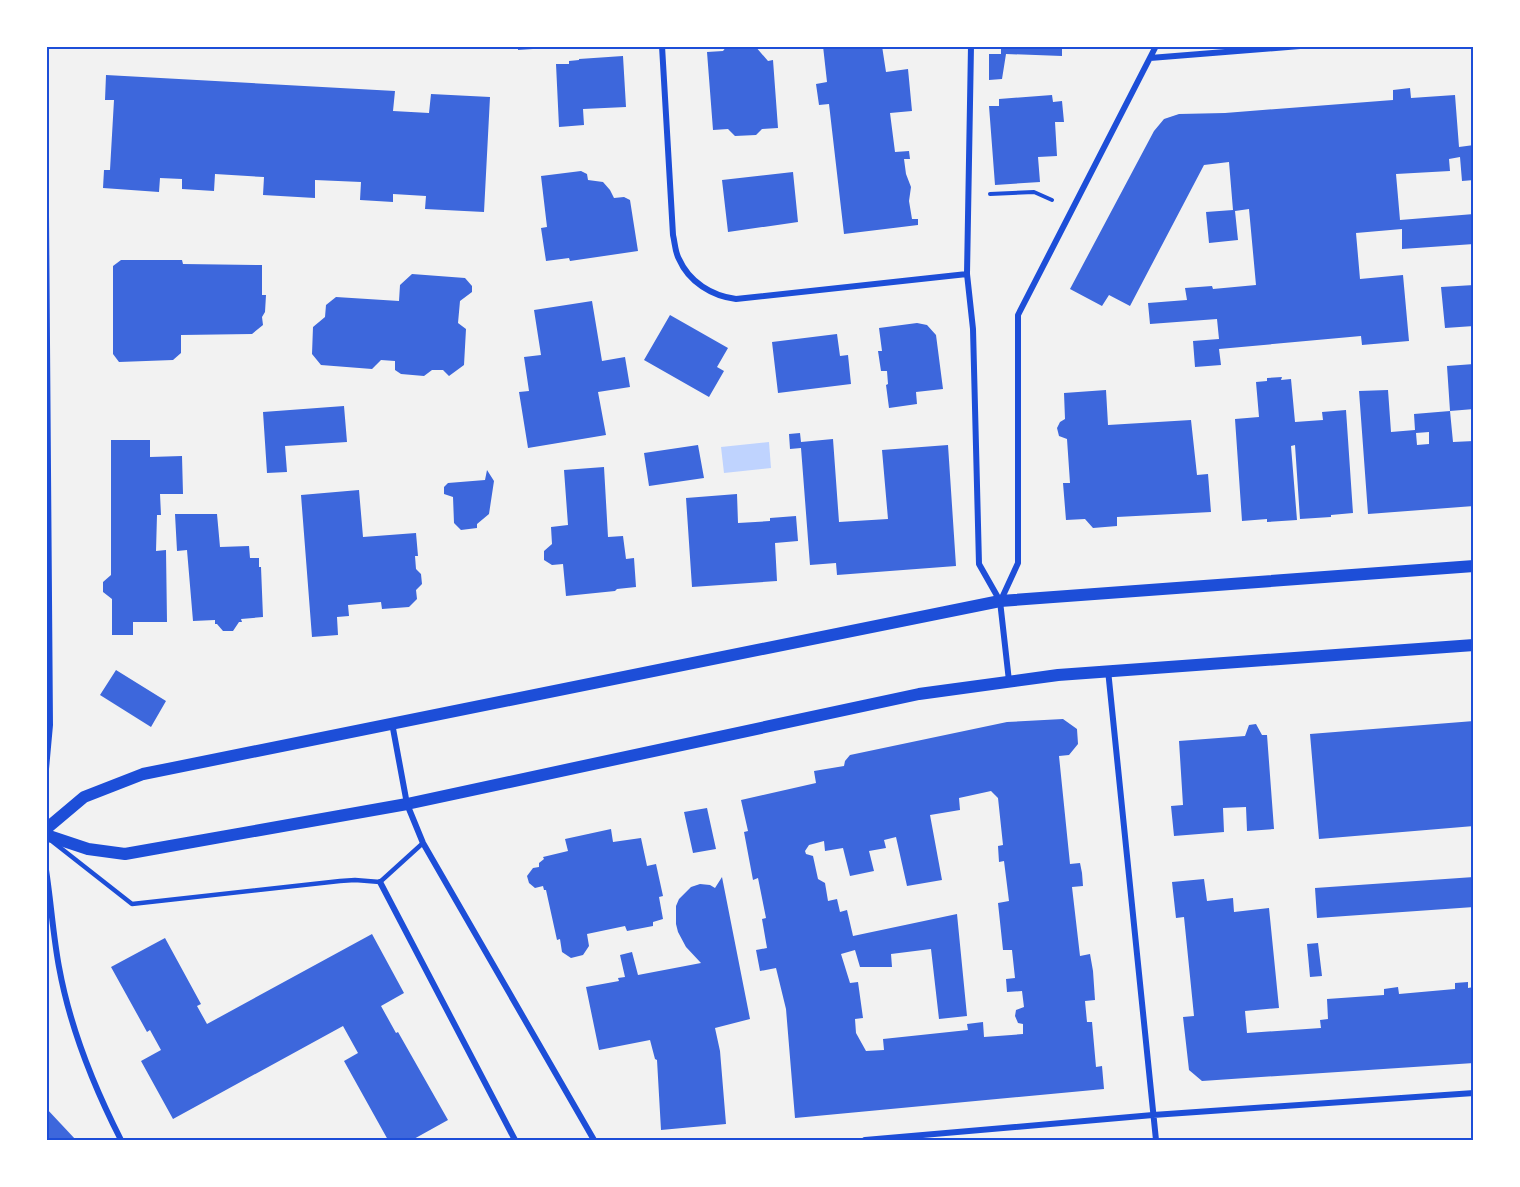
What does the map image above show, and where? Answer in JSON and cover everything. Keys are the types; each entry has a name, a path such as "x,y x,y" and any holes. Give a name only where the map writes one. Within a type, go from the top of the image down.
{"main road":[{"path":"46,829 84,797 143,774 1000,601 1473,566"},
{"path":"46,836 88,849 125,854 407,804 919,694 1108,670 1473,645"}],"street":[{"path":"662,46 673,235 678,258 687,272 700,285 720,297 736,299 967,274"},
{"path":"971,46 967,274 973,329 979,564 1000,601 1009,681"},
{"path":"1000,601 1018,563 1018,315 1156,46"},
{"path":"1150,58 1300,46"},
{"path":"46,215 50,724 46,769"},
{"path":"1108,670 1156,1140"},
{"path":"392,723 407,804 423,843 594,1140"},
{"path":"46,870 59,967 79,1045 95,1089 121,1140"},
{"path":"380,882 515,1140"},
{"path":"865,1140 1153,1115 1473,1093"}],"lane":[{"path":"46,836 132,904 340,881 380,882 423,843"}],"path":[{"path":"969,195 1034,192 1072,209"}],"water":[{"path":"769,442 771,468 724,473 721,447"}],"building":[{"path":"518,46 548,46 548,48 518,50"},
{"path":"727,46 755,46 768,61 773,60 778,128 762,129 756,135 735,136 728,129 713,130 707,52 723,51"},
{"path":"823,46 882,46 886,72 908,69 912,111 890,113 895,152 909,151 910,159 904,159 911,187 909,201 912,219 918,219 918,225 844,234 829,104 819,105 816,84 827,82"},
{"path":"1001,46 1062,46 1062,56 1006,54 1002,79 989,80 989,54 1001,54"},
{"path":"623,56 626,107 583,109 584,125 559,127 556,64 569,64 569,61 579,59"},
{"path":"106,75 395,91 393,111 429,113 431,94 490,97 484,212 425,209 426,196 393,194 393,202 360,200 361,182 315,180 315,198 263,195 264,177 215,174 214,191 182,189 182,179 160,178 159,192 103,188 104,170 110,170 114,100 105,100"},
{"path":"1410,88 1411,98 1455,95 1459,147 1474,145 1474,180 1462,181 1460,157 1449,159 1450,171 1396,174 1400,220 1474,214 1474,244 1402,249 1402,229 1356,233 1360,279 1403,275 1409,341 1362,345 1361,336 1219,349 1221,365 1195,367 1193,341 1219,339 1217,319 1150,324 1148,303 1187,300 1185,288 1212,286 1213,289 1256,285 1249,209 1235,211 1238,240 1209,243 1206,212 1233,210 1229,162 1204,165 1130,306 1109,295 1102,306 1070,289 1154,131 1164,119 1179,114 1225,113 1393,100 1393,90"},
{"path":"1052,95 1053,102 1062,101 1064,122 1055,122 1057,156 1038,157 1040,182 995,185 989,106 999,106 999,99"},
{"path":"581,171 587,174 588,180 603,182 614,198 624,197 630,200 638,251 570,261 569,258 546,261 541,228 547,227 541,176"},
{"path":"793,172 798,222 728,232 722,180"},
{"path":"121,260 182,260 183,264 262,265 262,295 266,295 263,325 252,334 181,335 181,353 173,360 119,362 113,354 113,266"},
{"path":"412,274 465,278 472,286 472,292 460,301 458,323 466,329 464,365 449,376 443,370 432,370 424,376 401,374 395,370 395,361 381,360 372,369 321,365 312,354 313,327 325,317 326,305 336,297 399,301 400,285"},
{"path":"1474,285 1474,326 1445,328 1441,287"},
{"path":"592,301 602,361 625,357 630,387 598,392 606,435 528,448 519,392 529,391 524,357 541,355 534,310"},
{"path":"670,315 728,348 717,367 724,371 709,397 644,360"},
{"path":"917,323 927,325 936,335 943,389 916,392 917,404 889,408 887,371 881,371 878,351 882,351 879,328"},
{"path":"837,334 840,356 848,355 851,384 778,393 772,342"},
{"path":"1474,364 1474,409 1450,411 1447,366"},
{"path":"1282,377 1281,380 1291,379 1295,422 1323,420 1322,412 1346,410 1353,513 1300,519 1295,445 1291,446 1297,520 1242,521 1235,419 1259,417 1256,382 1267,381 1267,378"},
{"path":"1106,390 1108,425 1191,420 1197,475 1208,474 1211,512 1117,517 1117,526 1093,528 1085,519 1066,520 1063,483 1070,483 1067,439 1059,436 1057,428 1065,419 1064,393"},
{"path":"1388,390 1391,432 1415,430 1414,414 1450,411 1453,442 1474,441 1474,506 1368,514 1359,391","holes":["1429,432 1429,444 1417,445 1416,433"]},
{"path":"344,406 347,442 285,446 287,472 267,473 263,412"},
{"path":"800,433 801,442 833,439 839,522 888,519 882,450 948,445 956,566 837,575 836,563 810,565 801,448 790,449 789,434"},
{"path":"111,440 150,440 150,457 182,456 183,494 160,494 161,515 157,515 156,551 166,550 167,622 133,622 133,635 112,635 112,599 103,592 103,582 111,575"},
{"path":"698,445 704,478 649,486 644,453"},
{"path":"604,467 608,537 623,536 626,559 634,558 636,587 566,596 563,564 552,565 544,560 544,551 552,544 551,527 568,525 564,470"},
{"path":"487,470 494,481 489,514 477,524 477,528 461,530 454,523 453,497 444,494 444,487 448,483 485,480"},
{"path":"359,490 363,537 416,533 418,556 415,556 416,569 421,574 422,584 416,590 417,599 409,607 382,609 381,602 348,605 349,616 337,617 338,635 312,637 301,495"},
{"path":"737,494 738,523 770,521 770,518 796,516 798,541 775,543 777,581 692,587 686,498"},
{"path":"175,514 217,514 220,547 249,546 250,558 259,558 259,567 261,567 263,617 241,619 242,622 239,622 233,631 223,631 215,624 215,620 193,621 187,550 177,551"},
{"path":"116,670 166,701 151,727 100,695"},
{"path":"1063,719 1077,729 1078,744 1069,755 1059,756 1070,864 1080,863 1082,873 1083,886 1072,887 1080,956 1090,954 1093,971 1095,1000 1085,1001 1087,1022 1092,1022 1096,1067 1102,1066 1104,1089 795,1118 786,1009 776,968 760,971 756,950 767,948 762,919 766,918 758,878 753,880 744,832 748,831 741,800 816,783 814,771 844,766 850,755 1007,722","holes":["991,791 998,798 1003,845 998,846 999,862 1004,861 1009,901 998,903 1003,950 1012,950 1015,978 1006,979 1007,992 1022,991 1024,1007 1016,1010 1015,1016 1018,1023 1023,1024 1023,1034 984,1037 983,1022 967,1024 968,1030 883,1039 884,1050 866,1051 856,1033 855,1019 863,1018 858,982 850,983 841,954 855,950 860,967 892,967 891,954 931,949 939,1019 967,1016 957,914 853,936 847,910 840,912 837,899 828,901 825,883 818,879 813,856 806,854 805,851 809,845 824,841 825,851 843,848 850,876 874,871 869,851 886,848 884,840 896,837 907,886 942,880 930,815 960,810 959,798"]},
{"path":"1474,721 1474,826 1319,839 1310,734"},
{"path":"1256,724 1262,735 1267,735 1274,829 1247,831 1246,807 1223,808 1224,832 1174,836 1171,806 1183,805 1179,741 1245,736 1249,725"},
{"path":"707,808 716,849 693,853 684,812"},
{"path":"611,829 613,842 641,838 647,866 656,864 663,896 659,897 663,919 653,922 653,926 627,931 625,926 587,934 589,946 583,955 571,958 562,952 560,939 557,940 546,890 543,886 535,888 529,883 527,876 533,868 539,867 543,857 568,851 565,839"},
{"path":"722,877 750,1019 715,1028 720,1051 726,1124 661,1130 657,1060 650,1040 599,1050 586,987 619,981 618,978 625,977 620,955 632,952 638,975 701,963 686,947 678,932 676,906 679,899 691,887 700,884 715,888"},
{"path":"1474,877 1474,907 1317,918 1315,888"},
{"path":"1204,879 1207,901 1233,898 1234,912 1269,908 1279,1008 1245,1011 1247,1033 1321,1028 1320,1020 1328,1019 1327,999 1384,995 1384,989 1398,987 1399,994 1455,989 1455,983 1468,982 1468,988 1474,987 1474,1063 1202,1081 1189,1070 1183,1017 1194,1016 1184,917 1176,918 1172,882"},
{"path":"372,934 404,993 381,1006 448,1120 412,1140 388,1140 344,1061 358,1053 343,1026 173,1119 141,1061 161,1050 150,1030 147,1032 111,967 165,938 201,1004 197,1006 207,1024"},
{"path":"1318,943 1322,976 1310,977 1307,944"},
{"path":"46,1108 76,1140 46,1140"}]}
